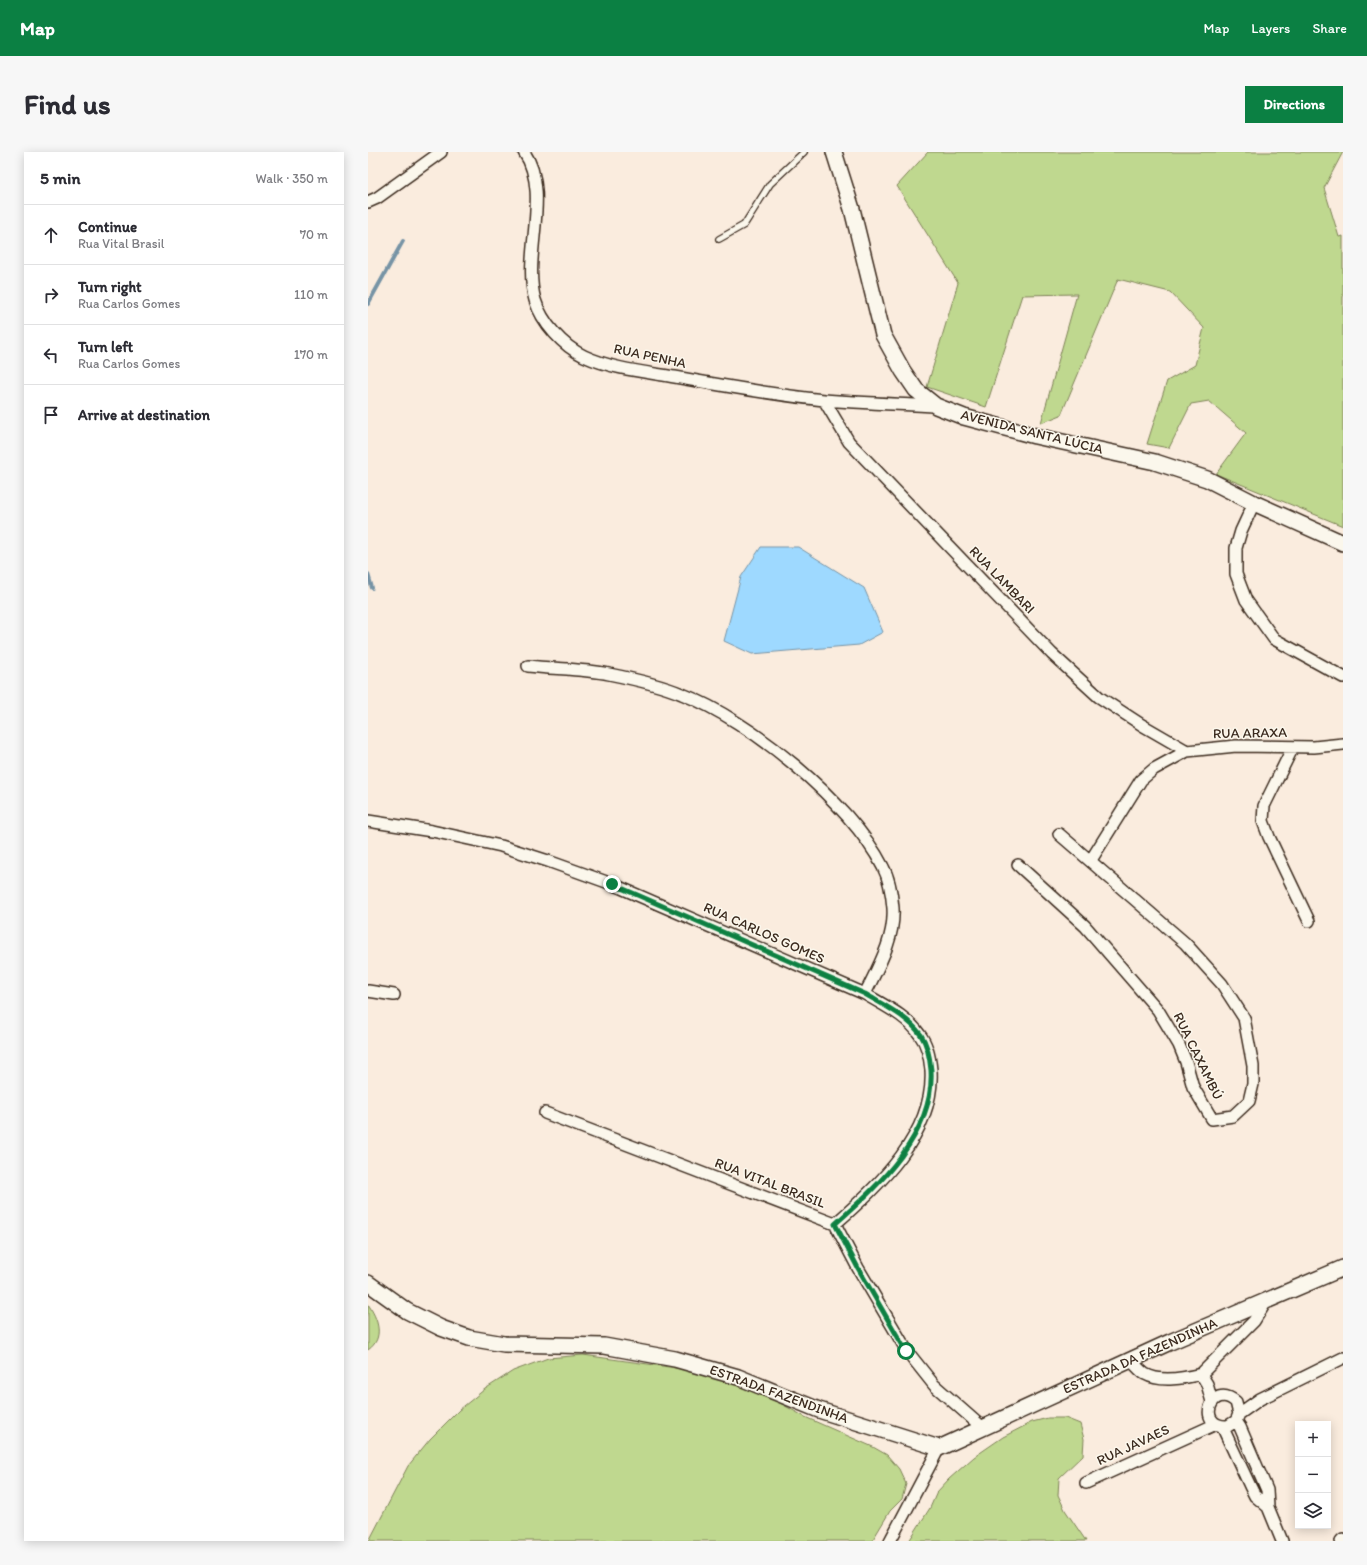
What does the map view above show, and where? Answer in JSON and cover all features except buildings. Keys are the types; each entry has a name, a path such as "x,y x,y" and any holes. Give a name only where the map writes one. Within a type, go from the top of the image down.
{"street":[{"path":"368,202 377,198 441,152"},
{"name":"RUA PENHA","path":"524,152 533,171 536,193 532,254 535,300 550,328 561,339 584,355 619,367 708,383 824,400 936,406"},
{"name":"AVENIDA SANTA LÚCIA","path":"834,152 852,209 883,335 903,372 916,390 936,406 964,417 1028,434 1155,462 1207,479 1254,503 1343,543"},
{"name":"RUA LAMBARI","path":"824,400 849,442 1052,654 1099,697 1142,725 1187,751"},
{"path":"1254,503 1241,531 1236,548 1236,574 1246,600 1274,639 1343,677"},
{"path":"528,666 609,674 682,694 740,723 801,771 848,816 884,868 893,908 892,923 886,949 865,994"},
{"name":"RUA ARAXA","path":"1091,860 1141,780 1154,769 1187,751 1236,746 1293,747 1343,744"},
{"path":"1293,747 1264,806 1263,821 1309,921"},
{"name":"RUA CARLOS GOMES","path":"368,822 432,831 493,844 548,861 612,884 865,994 901,1015 921,1036 930,1059 931,1078 926,1112 918,1129 897,1161 860,1201 835,1224"},
{"name":"RUA CAXAMBÚ","path":"1018,865 1085,926 1158,1010 1179,1045 1186,1062 1193,1087 1212,1119 1233,1116 1249,1101 1253,1084 1251,1053 1244,1018 1222,984 1185,943 1091,860 1059,834"},
{"path":"368,991 394,995"},
{"name":"RUA VITAL BRASIL","path":"545,1113 835,1224 858,1268 906,1351 934,1385 983,1428"},
{"name":"ESTRADA DA FAZENDINHA","path":"939,1448 1268,1299 1343,1268"},
{"name":"ESTRADA FAZENDINHA","path":"368,1284 407,1311 441,1328 469,1338 504,1344 604,1346 675,1359 738,1377 819,1410 939,1448"},
{"path":"1204,1379 1254,1320 1268,1299"},
{"path":"1219,1425 1228,1426 1260,1399 1343,1358"},
{"path":"1131,1361 1145,1374 1153,1377 1204,1379 1224,1396 1236,1402 1260,1399"},
{"path":"1204,1379 1212,1402 1209,1414 1219,1425 1256,1496 1268,1507"},
{"path":"1212,1402 1217,1398 1224,1396"},
{"path":"1236,1402 1237,1418 1267,1490 1268,1507 1282,1540"},
{"name":"RUA JAVAES","path":"1191,1435 1209,1414"},
{"name":"RUA JAVAES","path":"1086,1483 1191,1435 1219,1425"},
{"path":"890,1541 939,1448"}],"lane":[{"path":"719,239 744,224 770,184 804,152"}],"green space":[{"path":"928,152 1343,152 1324,188 1339,237 1343,236 1343,526 1216,474 1246,433 1209,401 1191,404 1169,448 1147,444 1167,381 1195,365 1204,328 1170,292 1118,279 1061,415 1041,423 1077,294 1022,295 986,407 927,387 958,283 897,186"},
{"path":"368,1304 377,1322 378,1334 377,1340 368,1350"},
{"path":"583,1355 698,1371 746,1384 805,1417 873,1447 887,1455 899,1469 906,1484 902,1499 890,1511 872,1541 369,1541 408,1466 430,1439 459,1410 485,1389 513,1371 548,1358"},
{"path":"1048,1418 1065,1418 1080,1424 1084,1439 1083,1455 1059,1478 1058,1495 1065,1510 1086,1541 909,1541 930,1508 937,1492 949,1479 974,1457 1003,1437 1032,1422"}],"water":[{"path":"761,547 798,547 864,588 883,632 859,645 752,654 724,641 741,577"}],"waterway":[{"path":"368,304 403,241"},
{"path":"368,574 372,588"}],"route":[{"path":"612,884 865,994 901,1015 921,1036 930,1059 931,1078 926,1112 918,1129 897,1161 860,1201 835,1224 858,1268 906,1351"}]}
